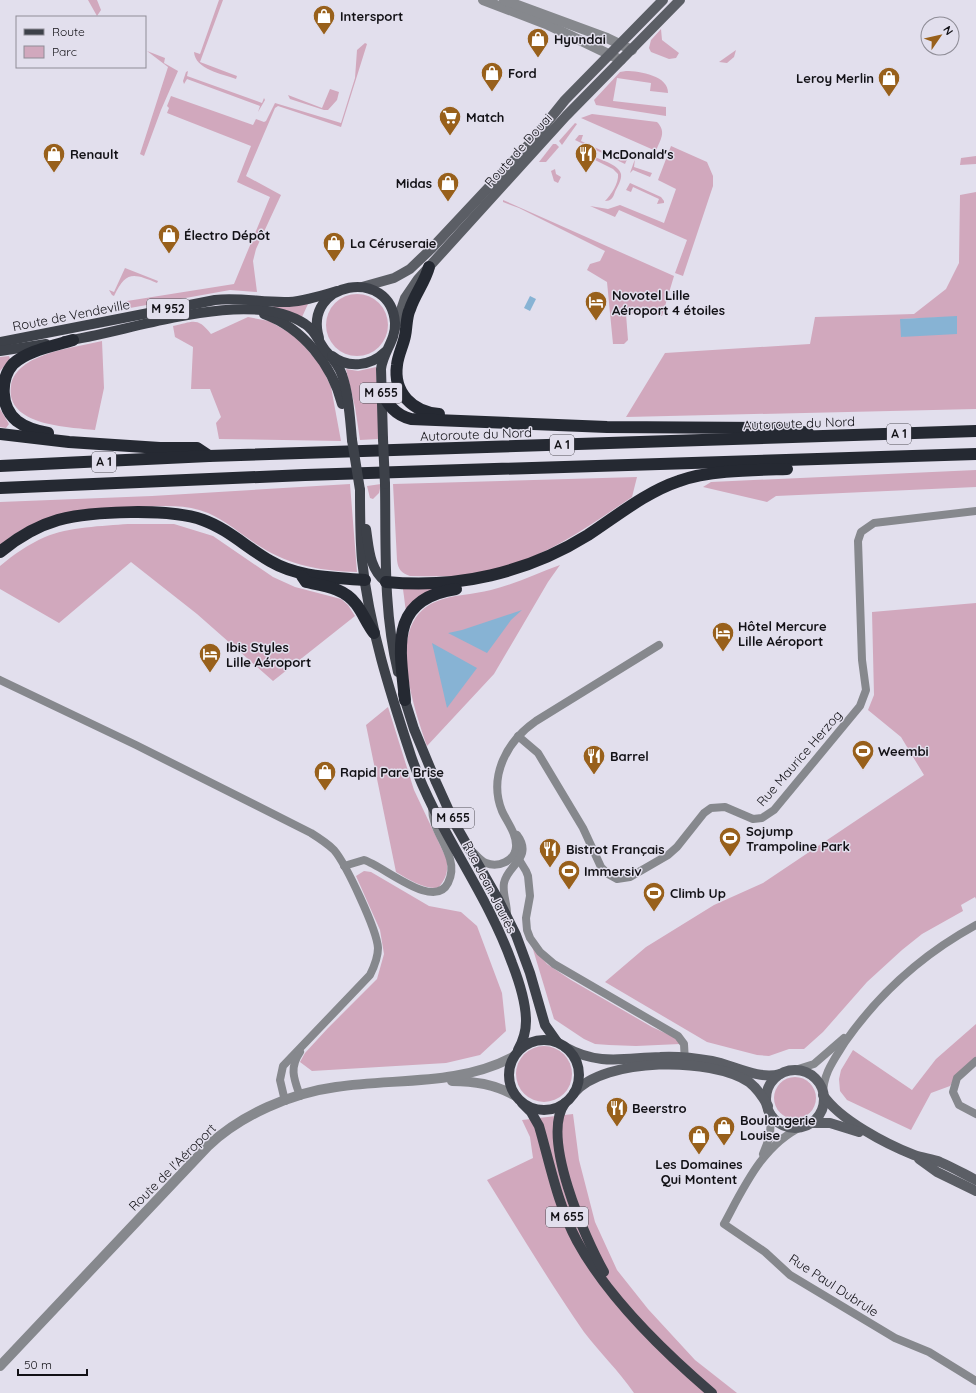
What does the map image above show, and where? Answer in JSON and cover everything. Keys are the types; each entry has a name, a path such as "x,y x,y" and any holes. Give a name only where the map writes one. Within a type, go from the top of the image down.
{"highway":[{"path":"429,267 407,318 405,336 399,356 396,374 401,391 409,402 424,412 487,418 504,422"},
{"path":"73,340 27,355 14,364 3,380 1,390 7,409 17,421 36,430 68,436 78,442"},
{"path":"381,388 389,406 399,414 411,419 654,428 781,428 823,437"},
{"name":"Autoroute du Nord","path":"0,466 209,456 976,431"},
{"path":"0,434 160,448 197,448 209,456"},
{"name":"A 1","path":"0,488 336,474 835,460 976,454"},
{"path":"386,582 442,583 462,581 502,573 555,554 587,536 656,490 680,481 711,474 822,468 835,460"},
{"path":"0,496 16,495 25,487"},
{"path":"0,552 30,532 58,520 90,514 166,513 193,517 214,524 271,561 300,574 365,580"},
{"path":"405,700 400,638 405,622 413,609 427,597 435,594 487,584 502,573"},
{"path":"300,574 306,582 330,587 344,593 356,604 374,633"}],"main road":[{"path":"362,286 374,291 385,299 394,317 395,330 387,349 372,361 360,364 341,362 330,355 319,340 317,327 318,315 327,299 337,291 349,287 362,286 394,278 418,262 532,141 565,100 663,0"},
{"name":"Route de Douai","path":"395,330 405,298 429,267 566,116 680,0"},
{"name":"Route de Vendeville","path":"0,342 215,300 241,298 289,302 313,298 337,291"},
{"path":"228,309 249,311 270,316 306,341 321,359 334,381 352,440"},
{"name":"Route de Vendeville","path":"0,351 73,340 194,314 228,309"},
{"name":"M 952","path":"228,309 262,309 283,314 305,324 319,340"},
{"name":"M 655","path":"386,582 385,484 381,363 387,349"},
{"name":"M 655","path":"330,355 342,375 360,490 362,558 365,580"},
{"path":"360,490 373,566 380,578 386,582"},
{"path":"365,580 386,582"},
{"name":"Rue Jean Jaurès","path":"365,580 374,633 412,758 432,804 491,913 516,974 524,1001 526,1021 524,1038 516,1054"},
{"name":"Rue Jean Jaurès","path":"386,582 391,638 405,700 414,729 436,782 469,849 507,917 530,973 545,1024 561,1044"},
{"path":"807,1124 821,1110 823,1095 821,1087 814,1077 803,1071 795,1070 780,1074 764,1075 716,1062 685,1061 652,1065 608,1073 587,1081 565,1103 552,1109 543,1110 534,1109 519,1100 510,1084 508,1075 516,1054 534,1040 544,1039 561,1044 586,1057 607,1060 661,1057 685,1061 742,1079 759,1091 769,1110 783,1125 791,1127 807,1124 830,1123 884,1140"},
{"path":"561,1044 575,1058 579,1071 579,1080 574,1093"},
{"path":"769,1110 768,1090 780,1074"},
{"path":"823,1095 833,1108 847,1119 914,1155 937,1172 976,1191"},
{"name":"Route de l'Aéroport","path":"519,1100 531,1112 539,1126 558,1194 577,1240 601,1277 637,1319 670,1354 712,1393"},
{"name":"Route de l'Aéroport","path":"565,1103 558,1118 557,1131 563,1168 576,1211 594,1254 607,1277 637,1319"},
{"path":"914,1155 939,1162 976,1180"}],"street":[{"path":"482,0 546,24 621,60"},
{"path":"504,0 621,44 632,50"},
{"name":"Rue Maurice Herzog","path":"518,736 538,753 583,828 601,867 608,874 617,879 630,877 668,855 677,847 704,813 711,808 725,806 753,819 767,816 774,810 865,698 866,690 862,660 858,541 861,532 874,523 976,511"},
{"path":"659,645 536,721 518,736 507,751 502,762 498,783 500,804 511,827 516,844 517,857 528,876 530,896 526,924 535,946 554,964 678,1036 684,1044 685,1061"},
{"path":"0,680 136,745 311,834 332,848 344,866 374,931 378,950 377,959 370,975 283,1066 280,1080 285,1101"},
{"path":"344,866 364,860 423,891 435,893 441,891 450,879 451,862 432,819 432,804"},
{"path":"469,849 485,863 496,865 517,857"},
{"path":"507,917 508,908 503,889 504,882 517,857"},
{"path":"795,1070 809,1066 820,1060 858,1023 885,992 914,966 938,948 976,925"},
{"path":"823,1095 826,1073 858,1023"},
{"path":"300,1096 292,1070 295,1060 307,1042"},
{"name":"Route de l'Aéroport","path":"0,1366 214,1140 250,1117 285,1101 335,1087 416,1081 470,1073 493,1067 516,1054"},
{"path":"976,1061 957,1078 953,1092 959,1104 976,1114"},
{"name":"Route de l'Aéroport","path":"416,1081 471,1083 500,1088 519,1100"},
{"name":"Rue Paul Dubrule","path":"769,1110 770,1136 759,1164 724,1224 762,1249 790,1275 895,1338 929,1352 976,1381"},
{"name":"Rue Paul Dubrule","path":"759,1164 780,1140 807,1124"}],"green space":[{"path":"88,0 97,0 101,10 97,16"},
{"path":"219,0 223,0 200,62 237,76 236,79 204,67 199,63 194,52 200,54"},
{"path":"661,29 662,40 679,53 676,58 669,59 651,52 649,48 651,40"},
{"path":"365,43 367,44 341,127 278,106 275,108 246,176 281,195 256,249 253,261 257,292 230,290 130,308 127,301 234,284 270,197 237,182 251,146 167,113 169,108 167,106 171,96 253,125 256,119 264,122 266,121 275,103 341,123 355,78 357,50"},
{"path":"736,50 734,57 727,63 719,62"},
{"path":"147,51 165,58 164,63 178,71 161,110 144,156 140,154 168,67"},
{"path":"188,71 187,76 262,103 264,98 265,100 258,112 260,106 187,79 184,84 183,81 186,72"},
{"path":"626,71 646,73 659,79 664,82 668,93 650,91 651,83 617,78 613,101 666,107 666,116 596,105 594,100 620,72"},
{"path":"330,89 339,92 337,100 328,110 290,99 288,95 322,108"},
{"path":"592,114 657,122 662,129 662,136 656,151 581,118"},
{"path":"575,123 577,124 562,145 559,141"},
{"path":"579,135 583,135 581,141 622,160 626,154 628,157 625,164 575,140"},
{"path":"553,144 556,144 559,147 546,162 539,162"},
{"path":"671,146 707,162 713,176 713,186 683,276 675,273 687,240 619,210 615,217 590,206 608,209 620,205 664,223 676,189 658,180"},
{"path":"590,155 608,162 616,167 621,174 620,181 612,199 605,201 614,189 618,174 613,169 589,157"},
{"path":"976,156 976,164 960,165 961,158"},
{"path":"635,159 634,167 652,173 650,177 633,170 630,173"},
{"path":"555,169 556,174 561,177 558,183 554,181 551,171"},
{"path":"630,183 661,197 664,203 657,204 659,199 633,187 631,192 626,190"},
{"path":"976,192 976,409 626,417 665,353 810,344 815,317 914,314 946,289 959,263 960,195","holes":["957,317 902,337 901,319"]},
{"path":"503,200 674,276 662,316 651,313 626,314 628,340 624,344 613,344 607,282 587,270 590,264 600,261 605,251 519,208 503,202"},
{"path":"125,268 158,281 157,283 142,277 131,276 122,282 114,296 109,290 114,292"},
{"path":"357,294 374,299 379,303 383,308 388,325 383,342 379,347 374,351 357,356 340,351 335,347 331,342 326,325 331,308 335,303 340,299"},
{"path":"308,304 302,317 272,308 274,306"},
{"path":"248,317 269,321 295,336 320,364 331,387 341,441 219,439 216,423 221,417 210,389 191,389 193,347 175,337 173,326 194,322 202,325 211,334"},
{"path":"102,341 104,388 95,430 41,422 28,417 18,409 12,399 11,386 14,377 20,369 32,360 52,352"},
{"path":"9,356 10,359 0,371 0,357"},
{"path":"376,367 379,439 360,440 355,407 346,369 358,371"},
{"path":"0,409 9,424 6,428 0,427"},
{"path":"976,470 976,487 776,496 767,502 703,487 711,482"},
{"path":"637,477 632,497 574,535 534,556 513,564 491,571 468,575 446,576 410,576 404,574 398,566 393,484"},
{"path":"350,484 357,572 319,569 295,563 261,547 229,525 208,513 191,508 174,506 84,510 66,513 33,524 16,533 0,545 0,502 152,496"},
{"path":"381,484 379,493 373,499 370,498 367,486"},
{"path":"128,524 174,524 213,536 273,577 295,587 341,599 348,605 355,616 273,681 197,614 131,562 59,623 0,589 0,566 21,550 39,540 54,534 75,529"},
{"path":"560,565 548,582 494,674 427,746 410,690 407,668 407,647 410,628 419,613 442,599 500,588"},
{"path":"434,588 406,612 403,589"},
{"path":"976,603 976,899 975,897 961,905 963,911 922,934 902,950 867,982 823,1032 804,1049 789,1049 769,1056 757,1055 707,1042 605,982 646,947 714,905 763,883 924,775 901,737 868,710 874,695 872,612"},
{"path":"388,707 414,790 447,860 446,875 438,888 426,887 411,881 396,872 366,725"},
{"path":"364,871 371,872 429,906 461,912 477,926 502,993 506,1031 480,1055 446,1063 312,1071 300,1062 305,1053 328,1028 377,979 384,954 380,930 356,876"},
{"path":"532,946 547,964 571,980 652,1027 678,1039 680,1044 636,1046 609,1045 595,1044 584,1039 554,1019"},
{"path":"976,1024 976,1057 958,1073 950,1086 931,1093 911,1130 847,1100 840,1091 839,1079 841,1070 853,1050 912,1090 936,1059"},
{"path":"539,1046 549,1046 564,1054 570,1063 572,1074 570,1085 564,1094 549,1102 539,1102 528,1097 521,1090 516,1079 516,1069 521,1058 528,1051"},
{"path":"795,1077 810,1083 816,1098 810,1113 795,1119 780,1113 774,1098 780,1083"},
{"path":"573,1114 579,1160 595,1222 617,1270 648,1309 695,1360 737,1393 634,1393 584,1332 487,1180 533,1158 530,1137 522,1120"}],"water":[{"path":"530,296 536,299 530,311 524,308"},
{"path":"957,316 957,334 901,337 900,319"},
{"path":"522,610 511,620 487,653 448,633 462,630"},
{"path":"432,643 477,668 447,708"}],"place":[{"name":"Intersport","path":"324,36"},
{"name":"Hyundai","path":"538,58"},
{"name":"Ford","path":"492,92"},
{"name":"Leroy Merlin","path":"889,98"},
{"name":"Match","path":"450,136"},
{"name":"Renault","path":"54,174"},
{"name":"McDonald's","path":"586,174"},
{"name":"Midas","path":"448,202"},
{"name":"Électro Dépôt","path":"169,254"},
{"name":"La Céruseraie","path":"334,262"},
{"name":"Novotel Lille Aéroport 4 étoiles","path":"596,322"},
{"name":"Hôtel Mercure Lille Aéroport","path":"723,652"},
{"name":"Ibis Styles Lille Aéroport","path":"210,674"},
{"name":"Weembi","path":"863,770"},
{"name":"Barrel","path":"594,776"},
{"name":"Rapid Pare Brise","path":"325,792"},
{"name":"Sojump Trampoline Park","path":"730,858"},
{"name":"Bistrot Français","path":"550,868"},
{"name":"Immersiv","path":"569,890"},
{"name":"Climb Up","path":"654,912"},
{"name":"Beerstro","path":"617,1128"},
{"name":"Boulangerie Louise","path":"724,1146"},
{"name":"Les Domaines Qui Montent","path":"699,1156"}]}
